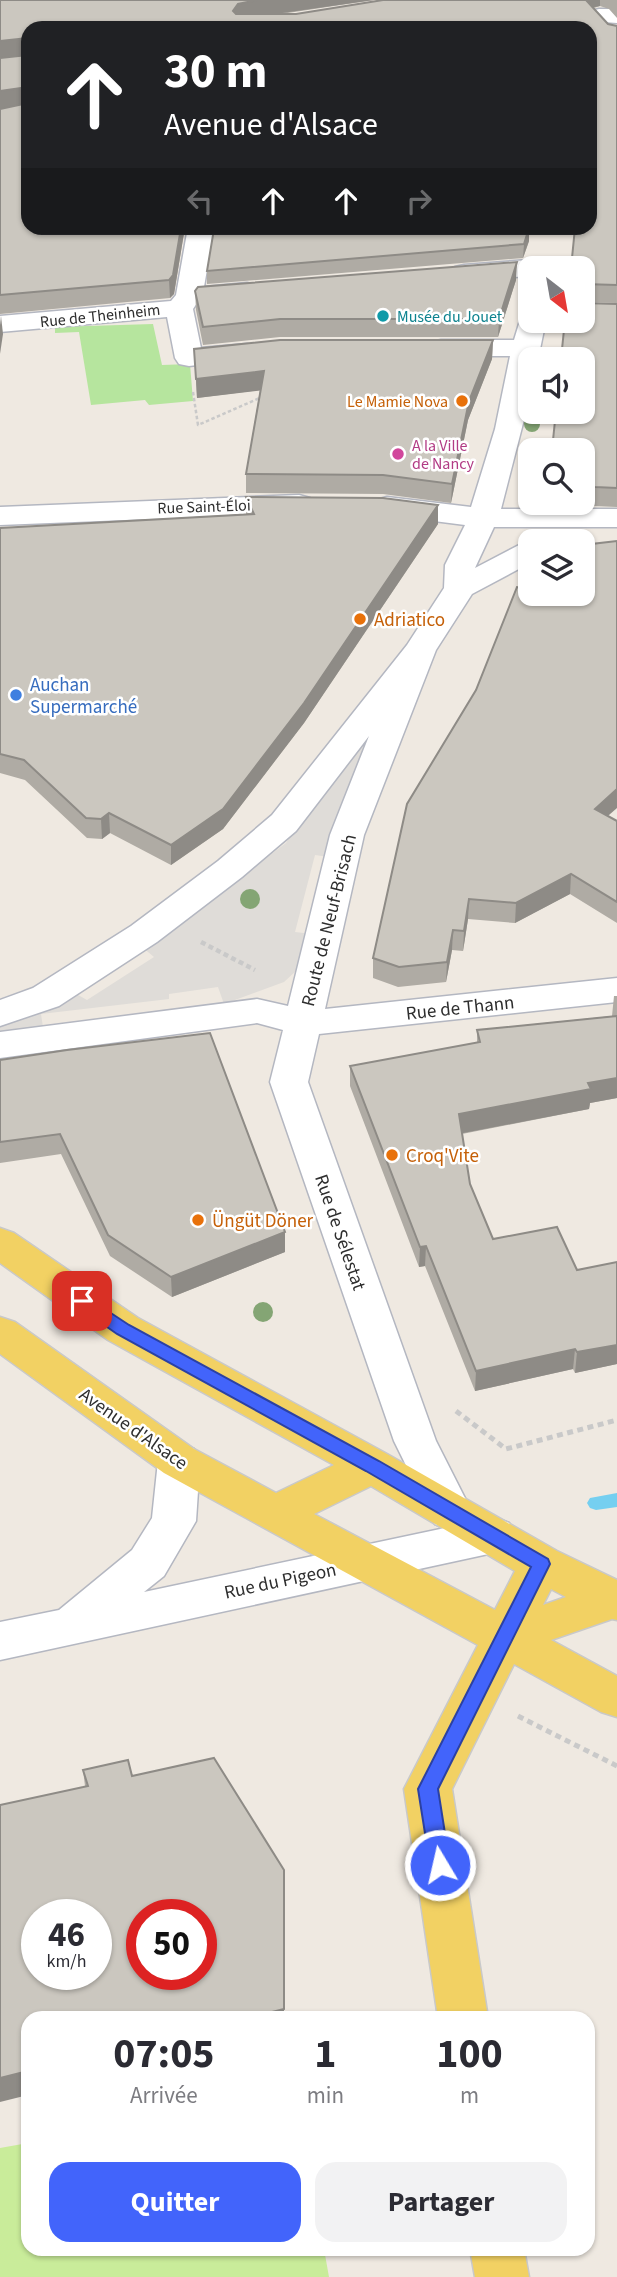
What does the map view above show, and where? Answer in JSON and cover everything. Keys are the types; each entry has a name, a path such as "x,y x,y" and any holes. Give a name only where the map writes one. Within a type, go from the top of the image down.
{"main road":[{"path":"0,1243 123,1329 372,1466 541,1564 615,1600"},
{"name":"Avenue d'Alsace","path":"0,1333 179,1461 617,1698"},
{"path":"275,1513 372,1466"},
{"path":"462,2011 428,1789 541,1564"},
{"path":"503,1638 615,1600"},
{"path":"499,2256 502,2277"}],"street":[{"path":"608,16 617,34"},
{"path":"200,235 184,302 189,358 267,350"},
{"path":"525,235 527,256"},
{"path":"434,276 518,274"},
{"name":"Rue de Theinheim","path":"0,324 263,290"},
{"path":"418,348 530,334"},
{"name":"Route de Neuf-Brisach","path":"460,588 460,565 483,518 509,429 530,334"},
{"name":"Rue Saint-Éloi","path":"8,510 172,493 383,506 483,518 617,519"},
{"path":"595,501 617,501"},
{"path":"491,570 489,541 483,518 518,506"},
{"path":"589,529 617,519"},
{"name":"Route de Neuf-Brisach","path":"0,1014 46,997 162,921 284,823 421,650 460,588 518,557"},
{"name":"Route de Neuf-Brisach","path":"0,1045 257,1011 303,1022 347,835 421,650"},
{"name":"Rue de Thann","path":"303,1022 617,990"},
{"name":"Rue de Sélestat","path":"303,1022 289,1082 415,1441 450,1512"},
{"path":"372,1466 415,1441"},
{"name":"Rue du Pigeon","path":"68,1626 148,1563 174,1521 179,1461"},
{"name":"Rue du Pigeon","path":"0,1642 493,1535"}],"path":[{"path":"198,425 258,397 270,397"},
{"path":"162,921 266,976"},
{"path":"454,1410 506,1450 617,1420"},
{"path":"594,1756 617,1766"}],"green space":[{"path":"153,324 162,365 190,364 193,401 149,405 145,400 91,405 79,332 55,333 55,327"},
{"path":"21,2144 21,2256 325,2256 329,2277 0,2277 0,2148"}],"shaded area":[{"path":"373,730 372,739 346,795 329,857 315,855 295,932 312,934 297,970 284,982 224,1004 218,987 169,994 169,999 41,1014 43,1027 0,1033 0,1020 71,991 87,1000 154,957 142,947 181,922 286,843 303,816"}],"building":[{"path":"0,0 257,0 238,4 233,11 236,14 296,14 383,0 586,0 608,24 617,26 617,285 595,284 595,256 572,256 574,235 597,235 597,21 21,21 21,39 0,41"},
{"path":"21,56 21,88 0,91 0,58"},
{"path":"21,104 21,235 180,235 173,275 169,280 0,295 0,109"},
{"path":"213,235 527,235 524,244 207,271"},
{"path":"517,262 499,319 280,319 203,327 195,291 198,287"},
{"path":"595,303 617,304 617,488 595,487 595,438 553,438 555,424 595,424 595,347 562,347 564,333 595,333"},
{"path":"280,340 493,340 469,401 452,484 383,475 246,474 264,371 196,379 194,349"},
{"path":"246,497 383,498 438,505 304,703 223,809 171,845 109,813 101,819 86,818 24,760 0,754 0,528 254,514"},
{"path":"617,541 617,789 595,809 617,821 617,902 571,874 516,903 469,899 464,931 453,930 447,962 399,967 373,958 407,804 476,690 517,587 518,606 595,606 595,544"},
{"path":"617,1016 617,1078 588,1083 591,1089 459,1114 470,1184 493,1239 557,1227 577,1270 617,1262 617,1345 577,1352 575,1349 476,1371 426,1246 420,1247 350,1066 480,1042 477,1030"},
{"path":"210,1033 285,1232 171,1277 108,1235 60,1134 0,1142 0,1060"},
{"path":"214,1758 284,1870 284,2009 21,2011 21,2073 0,2078 0,1805 88,1786 83,1770 128,1760 132,1776"}],"waterway":[{"path":"596,1503 617,1500"}],"place":[{"name":"Musée du Jouet","path":"383,316"},
{"name":"Le Mamie Nova","path":"462,401"},
{"name":"A la Ville de Nancy","path":"398,454"},
{"name":"Adriatico","path":"360,619"},
{"name":"Auchan Supermarché","path":"16,695"},
{"name":"Croq'Vite","path":"392,1155"},
{"name":"Üngüt Döner","path":"198,1220"}],"route":[{"path":"82,1301 123,1329 372,1466 541,1564 428,1789 440,1865"}]}
